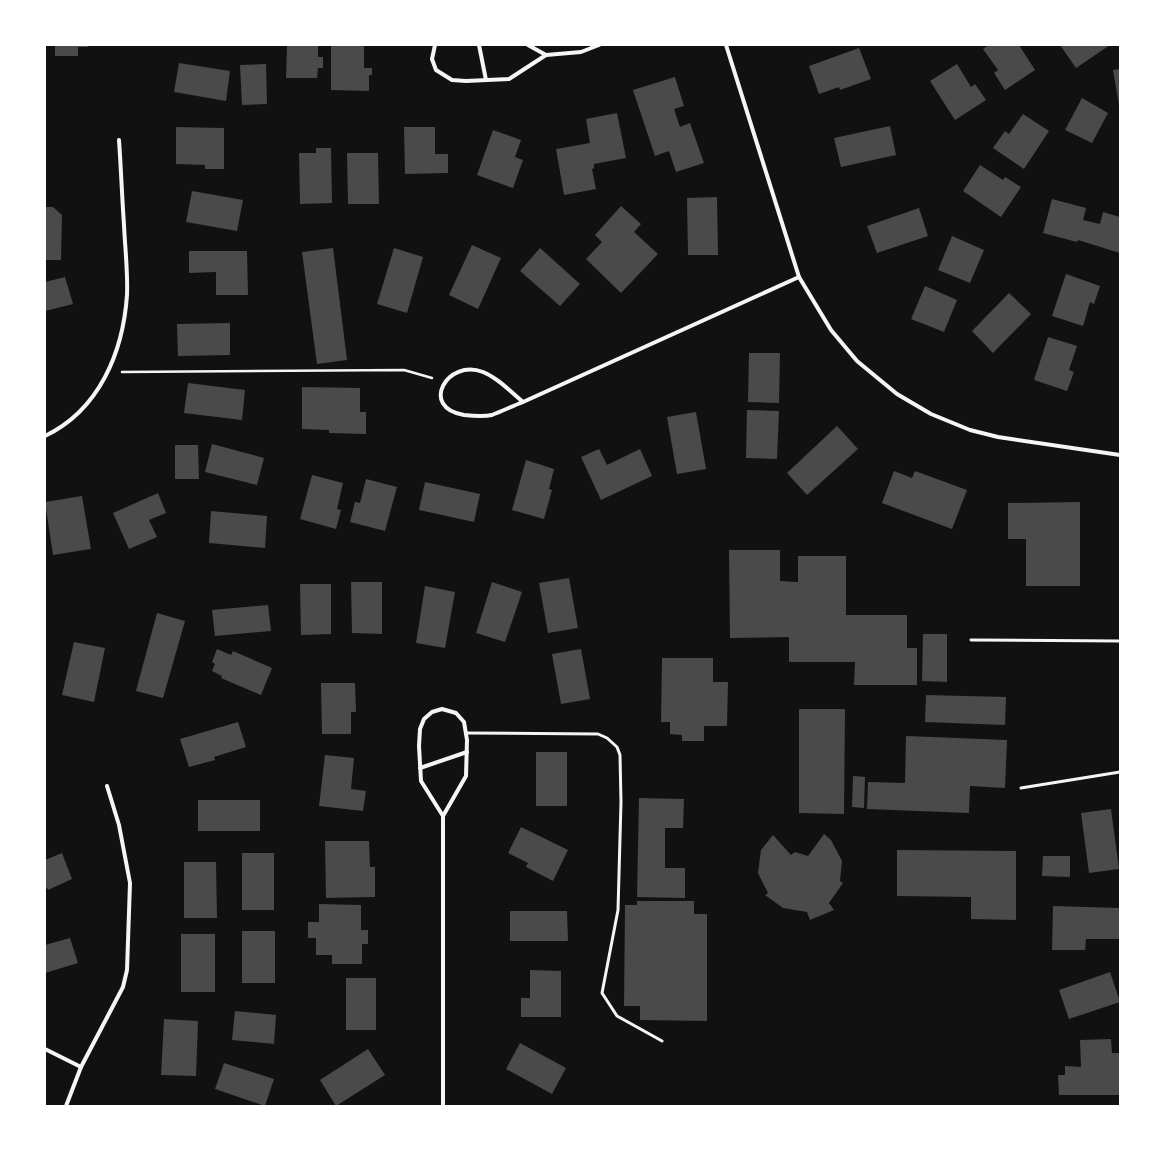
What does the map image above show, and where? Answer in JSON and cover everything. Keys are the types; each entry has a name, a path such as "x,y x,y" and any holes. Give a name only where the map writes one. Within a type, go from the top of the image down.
{"street":[{"path":"435,45 432,59 436,70 452,80 509,79 546,55 581,52 599,45"},
{"path":"479,45 486,80"},
{"path":"528,45 546,55"},
{"path":"726,45 799,277 831,330 857,361 897,394 931,414 970,430 998,437 1120,454"},
{"path":"45,436 66,424 83,410 93,399 107,372 117,346 127,296 119,140"},
{"path":"523,402 483,372 466,370 452,373 444,382 441,400 444,406 451,412 475,416 491,415 523,402 799,277"},
{"path":"443,816 421,781 420,768 420,729 424,719 432,712 442,709 456,713 464,722 467,752 466,776 443,816 443,1106"},
{"path":"420,768 467,752"},
{"path":"66,1106 81,1067 116,1002 127,970 130,884 119,825 107,786"},
{"path":"45,1049 81,1067"}],"lane":[{"path":"971,640 1120,641"},
{"path":"466,733 598,734 607,738 617,747 620,755 621,802 618,910 602,993 617,1016 662,1041"},
{"path":"1021,788 1120,772"}],"path":[{"path":"107,372 404,370 444,382"}],"building":[{"path":"55,45 88,45 88,47 78,47 78,56 55,56"},
{"path":"287,45 318,45 318,57 323,57 323,68 318,68 317,78 286,78"},
{"path":"331,45 364,45 364,68 372,68 372,75 369,75 369,91 331,90"},
{"path":"989,45 1019,45 1035,70 1005,90 994,73 998,70 983,49"},
{"path":"1060,45 1110,45 1076,68"},
{"path":"859,48 871,79 840,90 839,87 819,94 809,66"},
{"path":"179,63 230,71 226,101 174,92"},
{"path":"266,64 267,104 242,105 240,65"},
{"path":"957,64 971,87 975,84 986,100 955,120 930,81"},
{"path":"1120,69 1120,105 1119,105 1113,70"},
{"path":"675,77 684,106 674,109 680,127 690,123 704,163 676,172 669,151 655,156 633,90"},
{"path":"1082,98 1108,113 1092,143 1065,130"},
{"path":"617,113 626,158 594,164 594,168 592,169 596,189 564,195 556,149 590,143 586,119"},
{"path":"1023,114 1049,131 1024,169 993,148 1005,131 1009,134"},
{"path":"890,126 896,155 841,167 834,138"},
{"path":"176,127 224,128 224,169 205,169 205,165 176,164"},
{"path":"404,127 435,127 435,154 448,154 448,173 405,174"},
{"path":"493,130 521,140 515,157 523,160 513,188 477,175"},
{"path":"316,148 331,148 332,203 300,204 299,153 316,153"},
{"path":"347,153 378,153 379,204 348,204"},
{"path":"980,165 1003,180 1005,177 1021,187 1001,217 963,191"},
{"path":"192,191 243,200 237,231 186,222"},
{"path":"717,197 718,255 688,255 687,198"},
{"path":"1052,199 1086,208 1083,220 1100,224 1103,212 1120,217 1120,253 1078,240 1077,242 1043,233"},
{"path":"621,206 641,224 634,232 658,254 621,293 586,259 602,242 595,235"},
{"path":"45,207 53,207 62,215 61,260 45,260"},
{"path":"919,208 928,236 877,253 867,226"},
{"path":"952,236 984,250 970,283 938,270"},
{"path":"472,245 501,258 478,309 449,295"},
{"path":"333,248 347,360 317,364 302,252"},
{"path":"394,248 423,257 407,313 377,304"},
{"path":"540,248 580,284 560,306 520,271"},
{"path":"189,251 247,251 248,295 216,295 216,272 189,273"},
{"path":"1066,274 1100,286 1094,304 1090,302 1083,326 1052,316"},
{"path":"65,277 73,304 45,311 45,282"},
{"path":"925,286 957,300 944,332 911,319"},
{"path":"1009,293 1031,314 993,353 972,331"},
{"path":"230,323 230,355 178,356 177,324"},
{"path":"1048,337 1077,346 1069,370 1074,372 1067,391 1034,380"},
{"path":"749,353 780,353 779,403 748,402"},
{"path":"188,383 245,390 242,420 184,413"},
{"path":"302,387 360,388 360,412 366,412 366,434 329,433 329,430 302,429"},
{"path":"747,410 779,411 777,459 746,458"},
{"path":"696,412 706,469 677,474 667,417"},
{"path":"837,426 858,449 807,495 787,473"},
{"path":"212,444 264,458 257,485 205,472"},
{"path":"175,445 198,445 199,479 175,479"},
{"path":"599,449 607,465 640,449 652,476 601,500 581,457"},
{"path":"526,460 554,469 549,489 552,490 544,519 512,510"},
{"path":"894,471 912,478 915,471 967,490 952,529 882,503"},
{"path":"312,475 343,483 337,509 341,510 336,529 300,519"},
{"path":"366,479 397,487 385,531 350,522 355,502 360,503"},
{"path":"425,482 480,494 474,522 419,510"},
{"path":"158,493 166,513 149,520 157,537 129,549 113,513"},
{"path":"82,496 91,549 53,555 45,502"},
{"path":"1080,502 1080,586 1026,586 1026,539 1008,539 1008,503"},
{"path":"211,511 267,516 265,548 209,543"},
{"path":"729,550 780,550 780,581 798,582 798,556 846,556 846,615 907,615 907,648 917,648 917,685 854,685 855,662 789,662 789,637 730,638"},
{"path":"569,578 578,628 548,633 539,583"},
{"path":"351,582 382,582 382,634 352,633"},
{"path":"492,582 522,592 505,642 476,633"},
{"path":"300,584 331,584 331,634 301,635"},
{"path":"425,586 455,592 445,648 416,643"},
{"path":"268,605 271,631 215,636 212,610"},
{"path":"157,613 185,621 163,698 136,691"},
{"path":"923,634 947,634 947,682 922,681"},
{"path":"74,642 105,648 94,702 62,695"},
{"path":"217,649 231,655 233,651 272,668 261,695 221,678 222,676 212,671 215,664 212,662"},
{"path":"581,649 590,699 561,704 552,654"},
{"path":"662,658 713,658 713,682 728,682 727,726 704,726 704,741 682,741 682,735 670,734 670,722 661,722"},
{"path":"321,683 355,683 356,712 351,712 351,734 322,734"},
{"path":"926,695 1006,697 1005,725 925,722"},
{"path":"799,709 845,709 844,814 799,813"},
{"path":"238,722 246,747 214,757 215,760 189,767 180,739"},
{"path":"906,736 1007,740 1005,788 970,786 969,813 867,809 868,782 905,783"},
{"path":"536,752 567,752 567,806 536,806"},
{"path":"325,755 354,758 351,789 366,791 363,811 319,806"},
{"path":"853,776 865,777 864,808 852,807"},
{"path":"639,798 684,799 683,828 665,828 665,868 685,868 685,898 637,897"},
{"path":"198,800 260,800 260,831 198,831"},
{"path":"1111,809 1119,869 1089,873 1081,813"},
{"path":"521,827 568,850 553,881 526,867 528,863 508,853"},
{"path":"824,834 831,840 842,861 840,881 843,883 829,903 834,910 810,920 807,912 783,908 765,895 768,893 758,873 761,850 773,835 791,855 795,852 808,856"},
{"path":"325,841 369,841 370,867 375,867 375,897 326,898"},
{"path":"897,850 1016,851 1016,920 971,919 971,897 897,896"},
{"path":"62,853 72,879 48,890 47,888 45,889 45,860"},
{"path":"242,853 274,853 274,910 242,910"},
{"path":"1043,856 1070,856 1070,877 1042,876"},
{"path":"184,862 216,862 217,918 184,918"},
{"path":"637,901 694,901 694,914 707,914 707,1021 640,1020 640,1006 624,1006 625,905 637,905"},
{"path":"319,904 361,905 361,930 368,930 368,944 362,944 362,964 332,964 332,955 316,955 316,938 308,938 308,922 319,922"},
{"path":"1053,906 1120,908 1120,939 1086,939 1085,950 1052,950"},
{"path":"510,911 567,911 568,941 510,941"},
{"path":"242,931 275,931 275,983 242,983"},
{"path":"181,934 215,934 215,992 181,992"},
{"path":"70,938 78,963 45,973 45,945"},
{"path":"530,970 561,971 561,1017 521,1017 521,998 530,998"},
{"path":"1110,972 1120,1002 1069,1019 1059,990"},
{"path":"346,978 376,978 376,1030 346,1030"},
{"path":"235,1011 276,1015 274,1044 232,1040"},
{"path":"164,1019 198,1021 196,1076 161,1075"},
{"path":"1111,1039 1112,1053 1120,1053 1120,1095 1059,1095 1058,1075 1065,1075 1065,1066 1081,1067 1080,1040"},
{"path":"520,1043 566,1068 552,1094 506,1069"},
{"path":"368,1049 385,1075 336,1106 320,1080"},
{"path":"224,1063 274,1079 265,1106 215,1089"}]}
